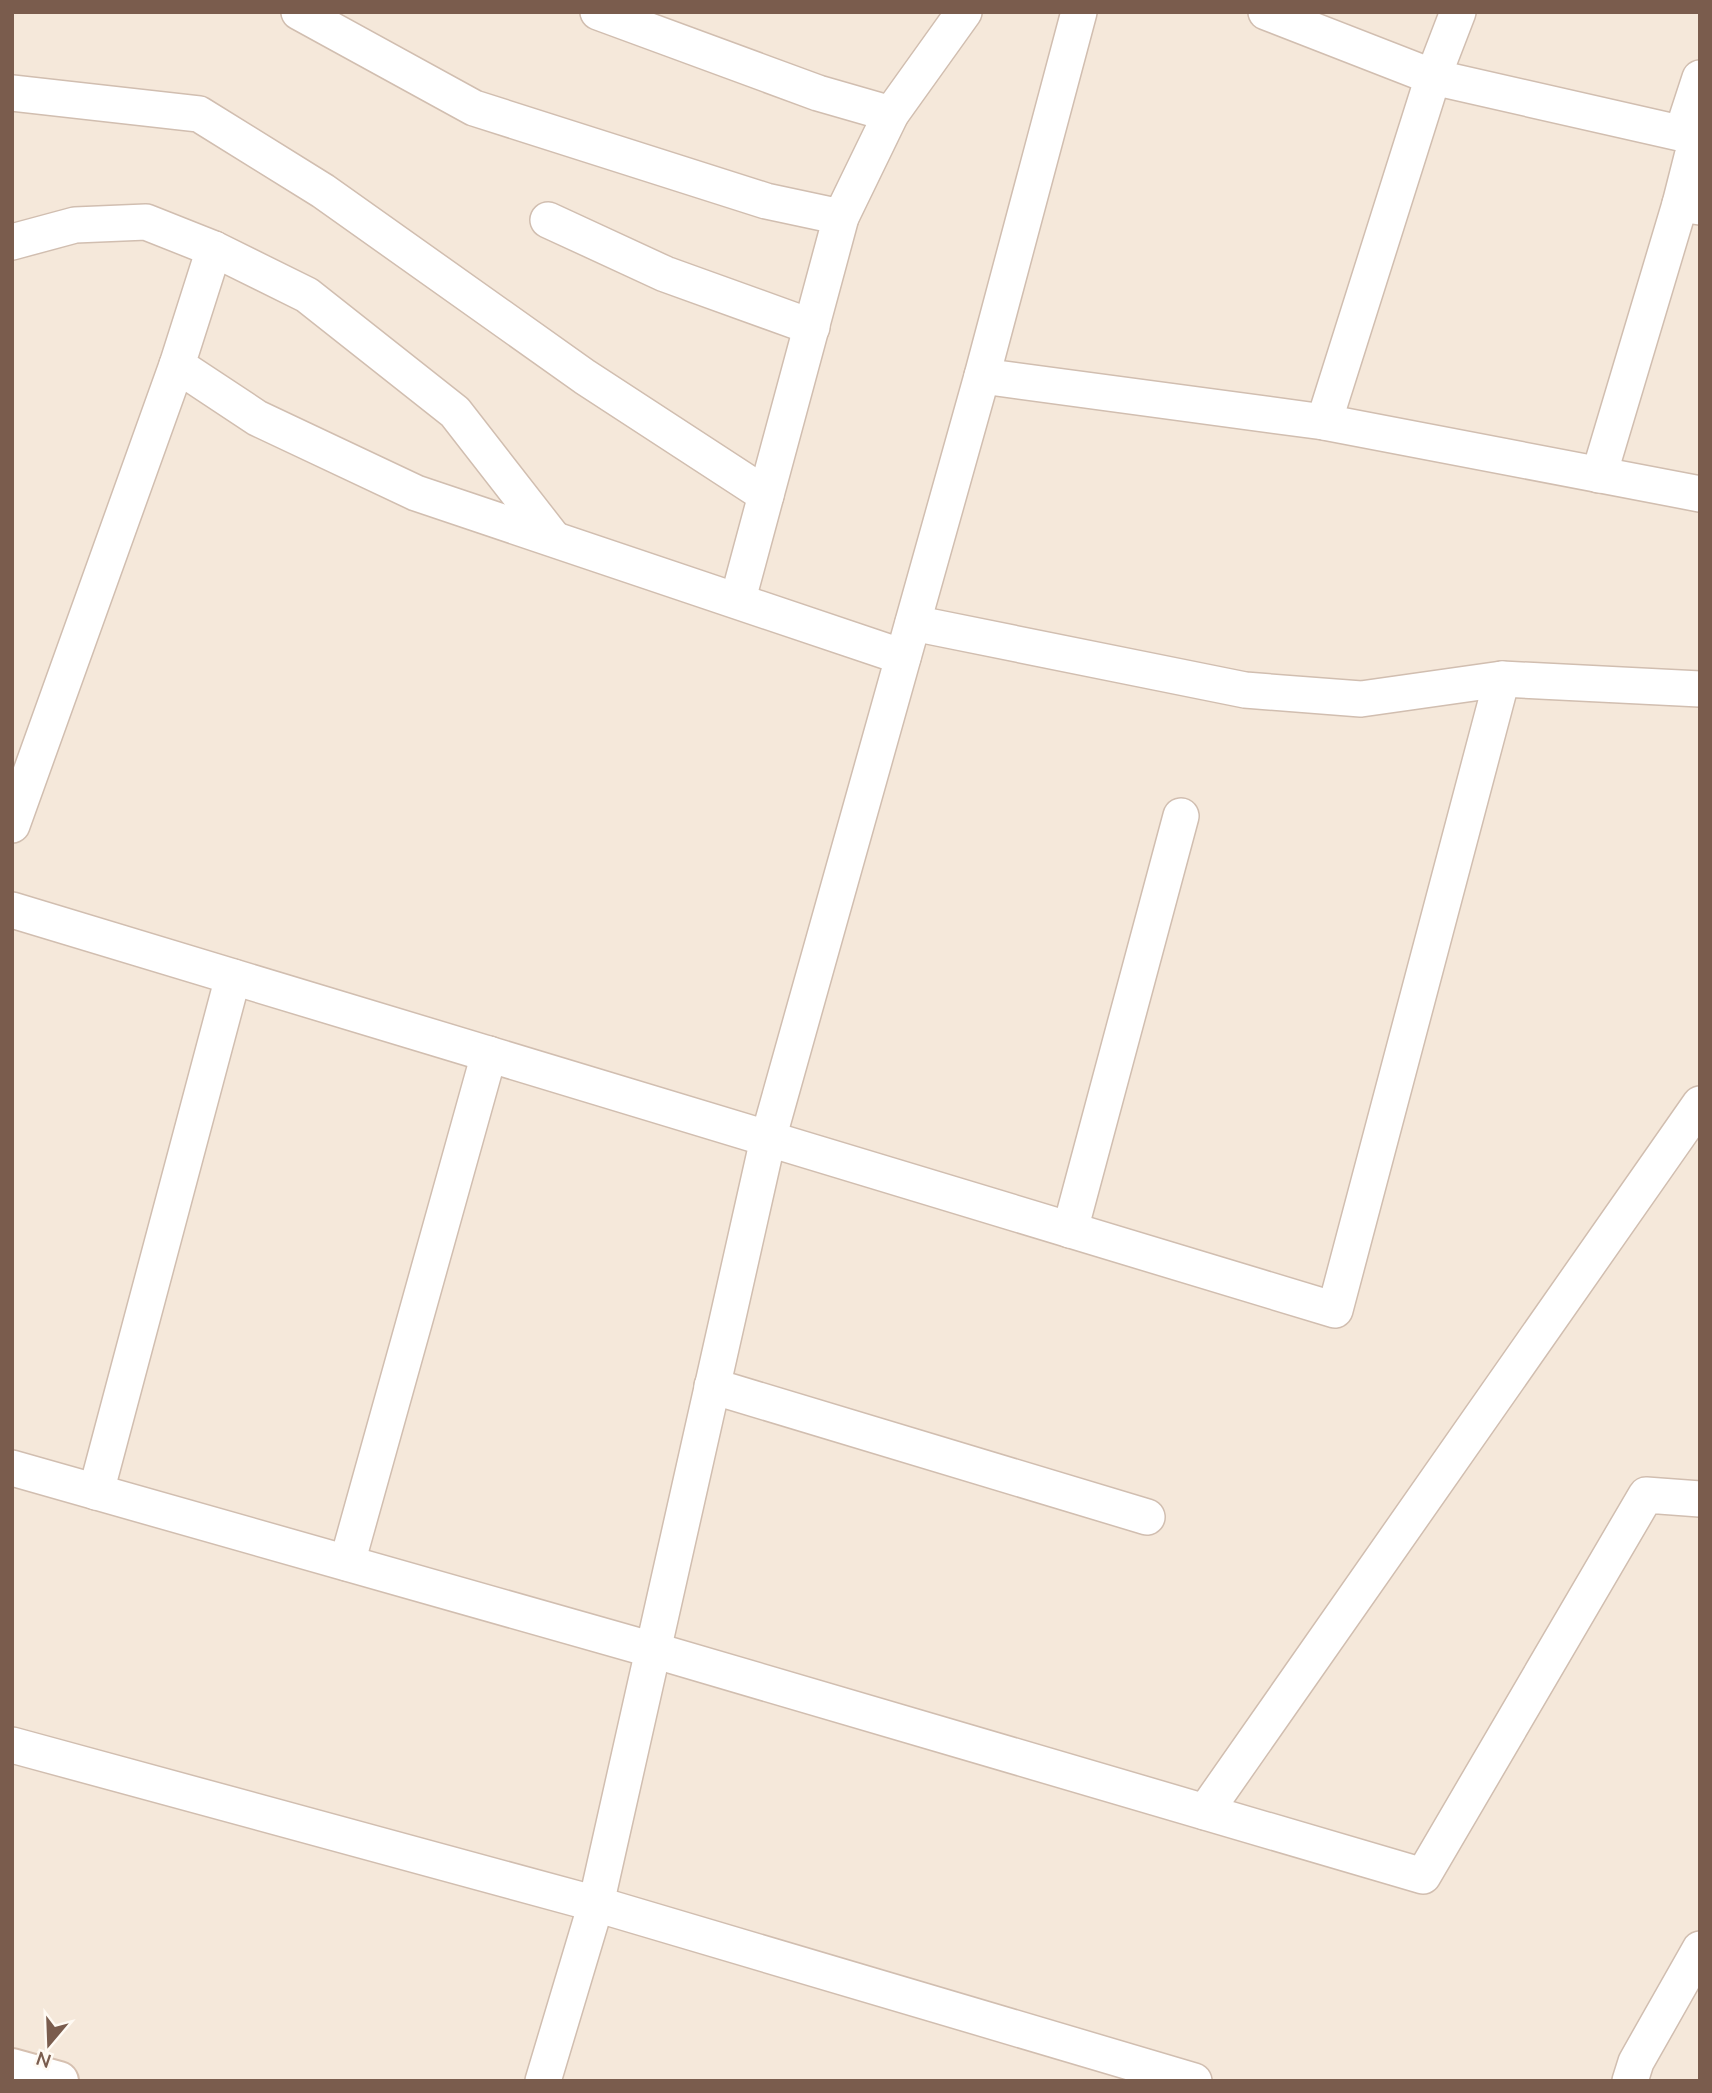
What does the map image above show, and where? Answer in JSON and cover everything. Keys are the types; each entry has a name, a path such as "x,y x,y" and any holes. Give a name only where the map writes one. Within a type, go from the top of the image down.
{"street":[{"path":"299,12 474,108 766,201 841,217"},
{"path":"598,12 818,93 891,114"},
{"path":"543,2081 596,1904 768,1139 982,376 1079,12"},
{"path":"1266,12 1433,77 1697,137 1690,206 1599,475"},
{"path":"1324,422 1433,77 1458,12"},
{"path":"738,599 841,217 891,114 961,13"},
{"path":"1682,133 1700,78"},
{"path":"12,93 199,114 323,191 585,377 766,495"},
{"path":"548,220 665,274 812,327"},
{"path":"12,242 75,225 146,222 214,249 307,295 455,412 553,538"},
{"path":"12,825 177,365 214,249"},
{"path":"177,365 257,418 416,493 738,599 903,657"},
{"path":"982,376 1324,422 1700,494"},
{"path":"913,623 1245,690 1361,699 1502,679 1700,689"},
{"path":"12,910 1335,1310 1502,679"},
{"path":"1070,1230 1181,816"},
{"path":"96,1492 233,977"},
{"path":"347,1563 488,1054"},
{"path":"1205,1812 1700,1104"},
{"path":"712,1387 1147,1517"},
{"path":"12,1468 653,1650 1423,1876 1646,1494 1700,1499"},
{"path":"12,1745 596,1904 1194,2081"},
{"path":"1630,2081 1636,2062 1700,1949"},
{"path":"12,2068 59,2081"}],"shaded area":[{"path":"12,12 1700,12 1700,2081 12,2081"}]}
